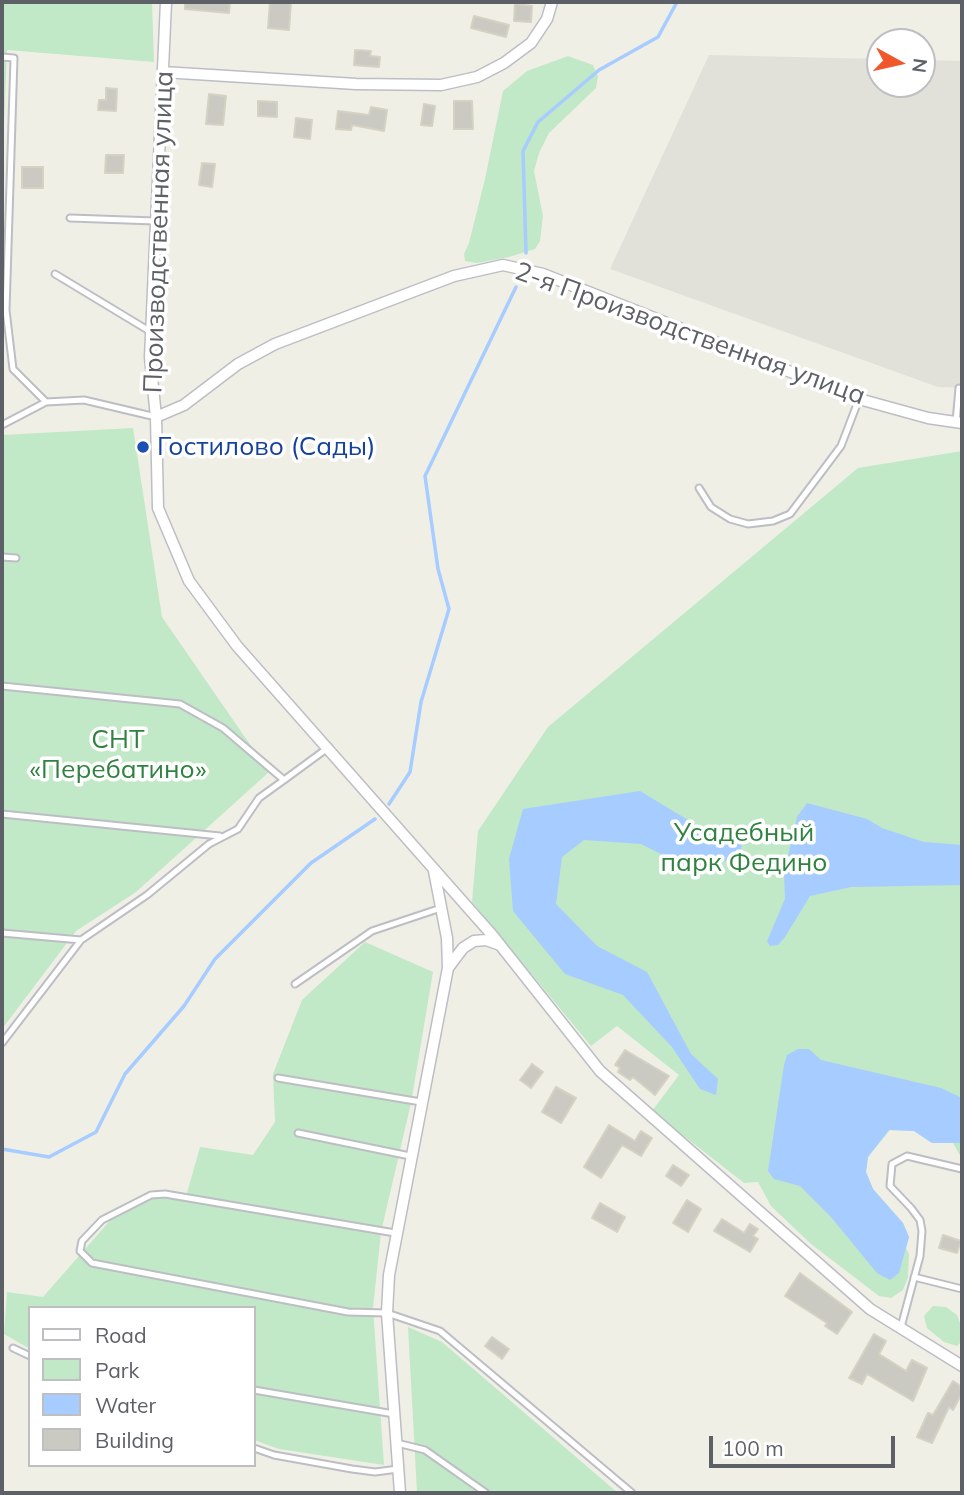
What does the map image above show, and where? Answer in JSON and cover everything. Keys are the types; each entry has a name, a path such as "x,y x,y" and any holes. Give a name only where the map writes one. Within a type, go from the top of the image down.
{"street":[{"name":"Производственная улица","path":"166,2 151,332 152,393 156,417 158,508 189,580 237,646 329,747 500,945 611,1080 819,1265 900,1330 962,1366"},
{"path":"163,72 356,84 441,85 477,77 522,50 531,43 547,19 552,2"},
{"name":"2-я Производственная улица","path":"156,417 184,405 237,364 275,344 454,276 503,265 568,283 859,399 959,423"},
{"path":"400,1493 387,1313 395,1233 448,968 447,938 434,870"},
{"path":"448,968 463,948 474,941 486,940 500,945"}],"lane":[{"path":"2,57 14,58 4,309 13,369 47,402"},
{"path":"2,182 10,183"},
{"path":"70,218 155,221"},
{"path":"55,274 151,332"},
{"path":"959,388 959,423"},
{"path":"699,488 711,507 730,519 748,524 773,521 790,514 841,446 859,399"},
{"path":"2,425 47,402 84,400 156,417"},
{"path":"2,557 16,558"},
{"path":"2,686 180,704 222,728 284,779"},
{"path":"2,1043 81,940 147,895 209,844 238,829 259,798 329,747"},
{"path":"2,814 223,836"},
{"path":"295,985 372,931 441,908"},
{"path":"2,933 81,940"},
{"path":"278,1078 421,1102"},
{"path":"298,1133 410,1156"},
{"path":"900,1330 914,1277 922,1231 920,1220 890,1186 891,1164 907,1156 962,1168"},
{"path":"395,1233 165,1194 151,1195 102,1220 82,1241 80,1251 92,1264 348,1312 387,1313 448,1336 632,1493"},
{"path":"914,1277 962,1289"},
{"path":"13,1348 28,1355"},
{"path":"256,1390 394,1414"},
{"path":"397,1443 425,1450 486,1493"},
{"path":"256,1449 274,1455 352,1469 375,1472 398,1469"}],"shaded area":[{"path":"709,55 866,59 866,98 936,98 936,60 962,61 962,388 938,387 610,269"}],"green space":[{"path":"2,2 152,2 154,62 7,50 2,175"},
{"path":"568,56 593,65 598,76 596,88 549,133 539,153 534,171 543,216 540,241 535,249 509,257 477,263 465,261 464,254 485,179 503,91 527,71"},
{"name":"СНТ «Перебатино»","path":"133,428 162,617 269,772 136,892 76,931 2,1029 2,435"},
{"name":"Усадебный парк Федино","path":"962,451 962,1159 953,1143 932,1143 914,1131 890,1130 868,1157 866,1172 873,1189 903,1223 909,1237 906,1248 909,1254 908,1277 903,1290 891,1298 879,1296 811,1244 771,1206 758,1182 744,1183 652,1111 679,1075 617,1026 591,1046 472,902 478,831 548,727 858,468"},
{"path":"365,942 433,972 411,1103 381,1232 373,1308 384,1465 279,1449 256,1441 256,1306 28,1306 28,1348 4,1334 7,1292 43,1297 121,1208 149,1191 187,1193 200,1147 253,1155 275,1122 273,1074 302,1000"},
{"path":"933,1306 946,1307 957,1315 962,1328 962,1341 957,1346 944,1342 927,1328 924,1316"},
{"path":"408,1327 442,1342 618,1493 417,1493"}],"water":[{"path":"640,791 698,826 742,840 740,861 673,860 641,844 584,840 562,857 556,904 597,946 647,972 691,1054 718,1079 716,1095 700,1089 672,1047 623,995 565,974 513,911 509,859 523,809"},
{"path":"807,803 867,819 882,828 924,842 962,845 962,885 851,887 810,896 785,937 778,945 770,946 767,941 785,899 784,874 797,817"},
{"path":"798,1049 809,1049 821,1060 941,1088 962,1098 962,1143 932,1143 914,1131 889,1130 868,1157 866,1172 873,1189 903,1223 909,1237 899,1273 890,1280 877,1273 831,1217 800,1186 774,1179 768,1171 784,1065 787,1055"}],"building":[{"path":"185,2 230,2 229,13 185,9"},
{"path":"270,2 291,2 289,30 268,28"},
{"path":"515,4 532,6 531,22 514,21"},
{"path":"474,16 509,25 506,37 471,28"},
{"path":"355,50 371,51 370,56 380,57 379,67 354,65"},
{"path":"106,88 117,89 116,111 98,110 99,100 106,100"},
{"path":"209,94 226,96 223,125 206,124"},
{"path":"258,101 277,102 277,117 258,116"},
{"path":"454,101 472,101 473,129 454,129"},
{"path":"424,104 435,106 432,126 421,125"},
{"path":"371,107 387,110 384,131 352,125 351,130 336,129 338,111 369,115"},
{"path":"296,118 312,120 310,139 294,137"},
{"path":"106,155 124,155 123,173 105,173"},
{"path":"202,163 215,164 212,187 199,185"},
{"path":"22,167 43,167 43,188 22,188"},
{"path":"625,1050 669,1076 655,1095 633,1077 630,1080 618,1072 620,1068 615,1065"},
{"path":"532,1064 543,1072 531,1088 520,1080"},
{"path":"556,1087 576,1098 561,1123 542,1112"},
{"path":"609,1125 635,1141 641,1131 652,1138 641,1156 622,1145 601,1178 584,1167"},
{"path":"673,1165 689,1175 681,1186 666,1176"},
{"path":"687,1200 701,1209 688,1232 673,1223"},
{"path":"600,1203 625,1217 617,1232 592,1218"},
{"path":"722,1219 744,1233 750,1224 758,1229 753,1236 758,1239 750,1252 714,1231"},
{"path":"943,1235 961,1241 957,1253 939,1248"},
{"path":"800,1273 852,1312 837,1334 825,1326 827,1323 785,1296"},
{"path":"874,1334 886,1341 879,1354 906,1371 912,1360 927,1368 913,1401 867,1374 862,1384 849,1378"},
{"path":"492,1337 509,1349 502,1359 485,1346"},
{"path":"953,1381 959,1385 962,1393 953,1410 949,1407 932,1443 917,1437 928,1413 933,1415"}],"waterway":[{"path":"526,253 523,151 538,122 599,70 658,37 677,2"},
{"path":"389,804 410,772 421,702 449,609 438,569 425,476 516,287"},
{"path":"2,1149 49,1157 96,1132 125,1074 184,1006 215,959 311,863 375,819"}],"place":[{"name":"Гостилово (Сады)","path":"143,447"}]}
